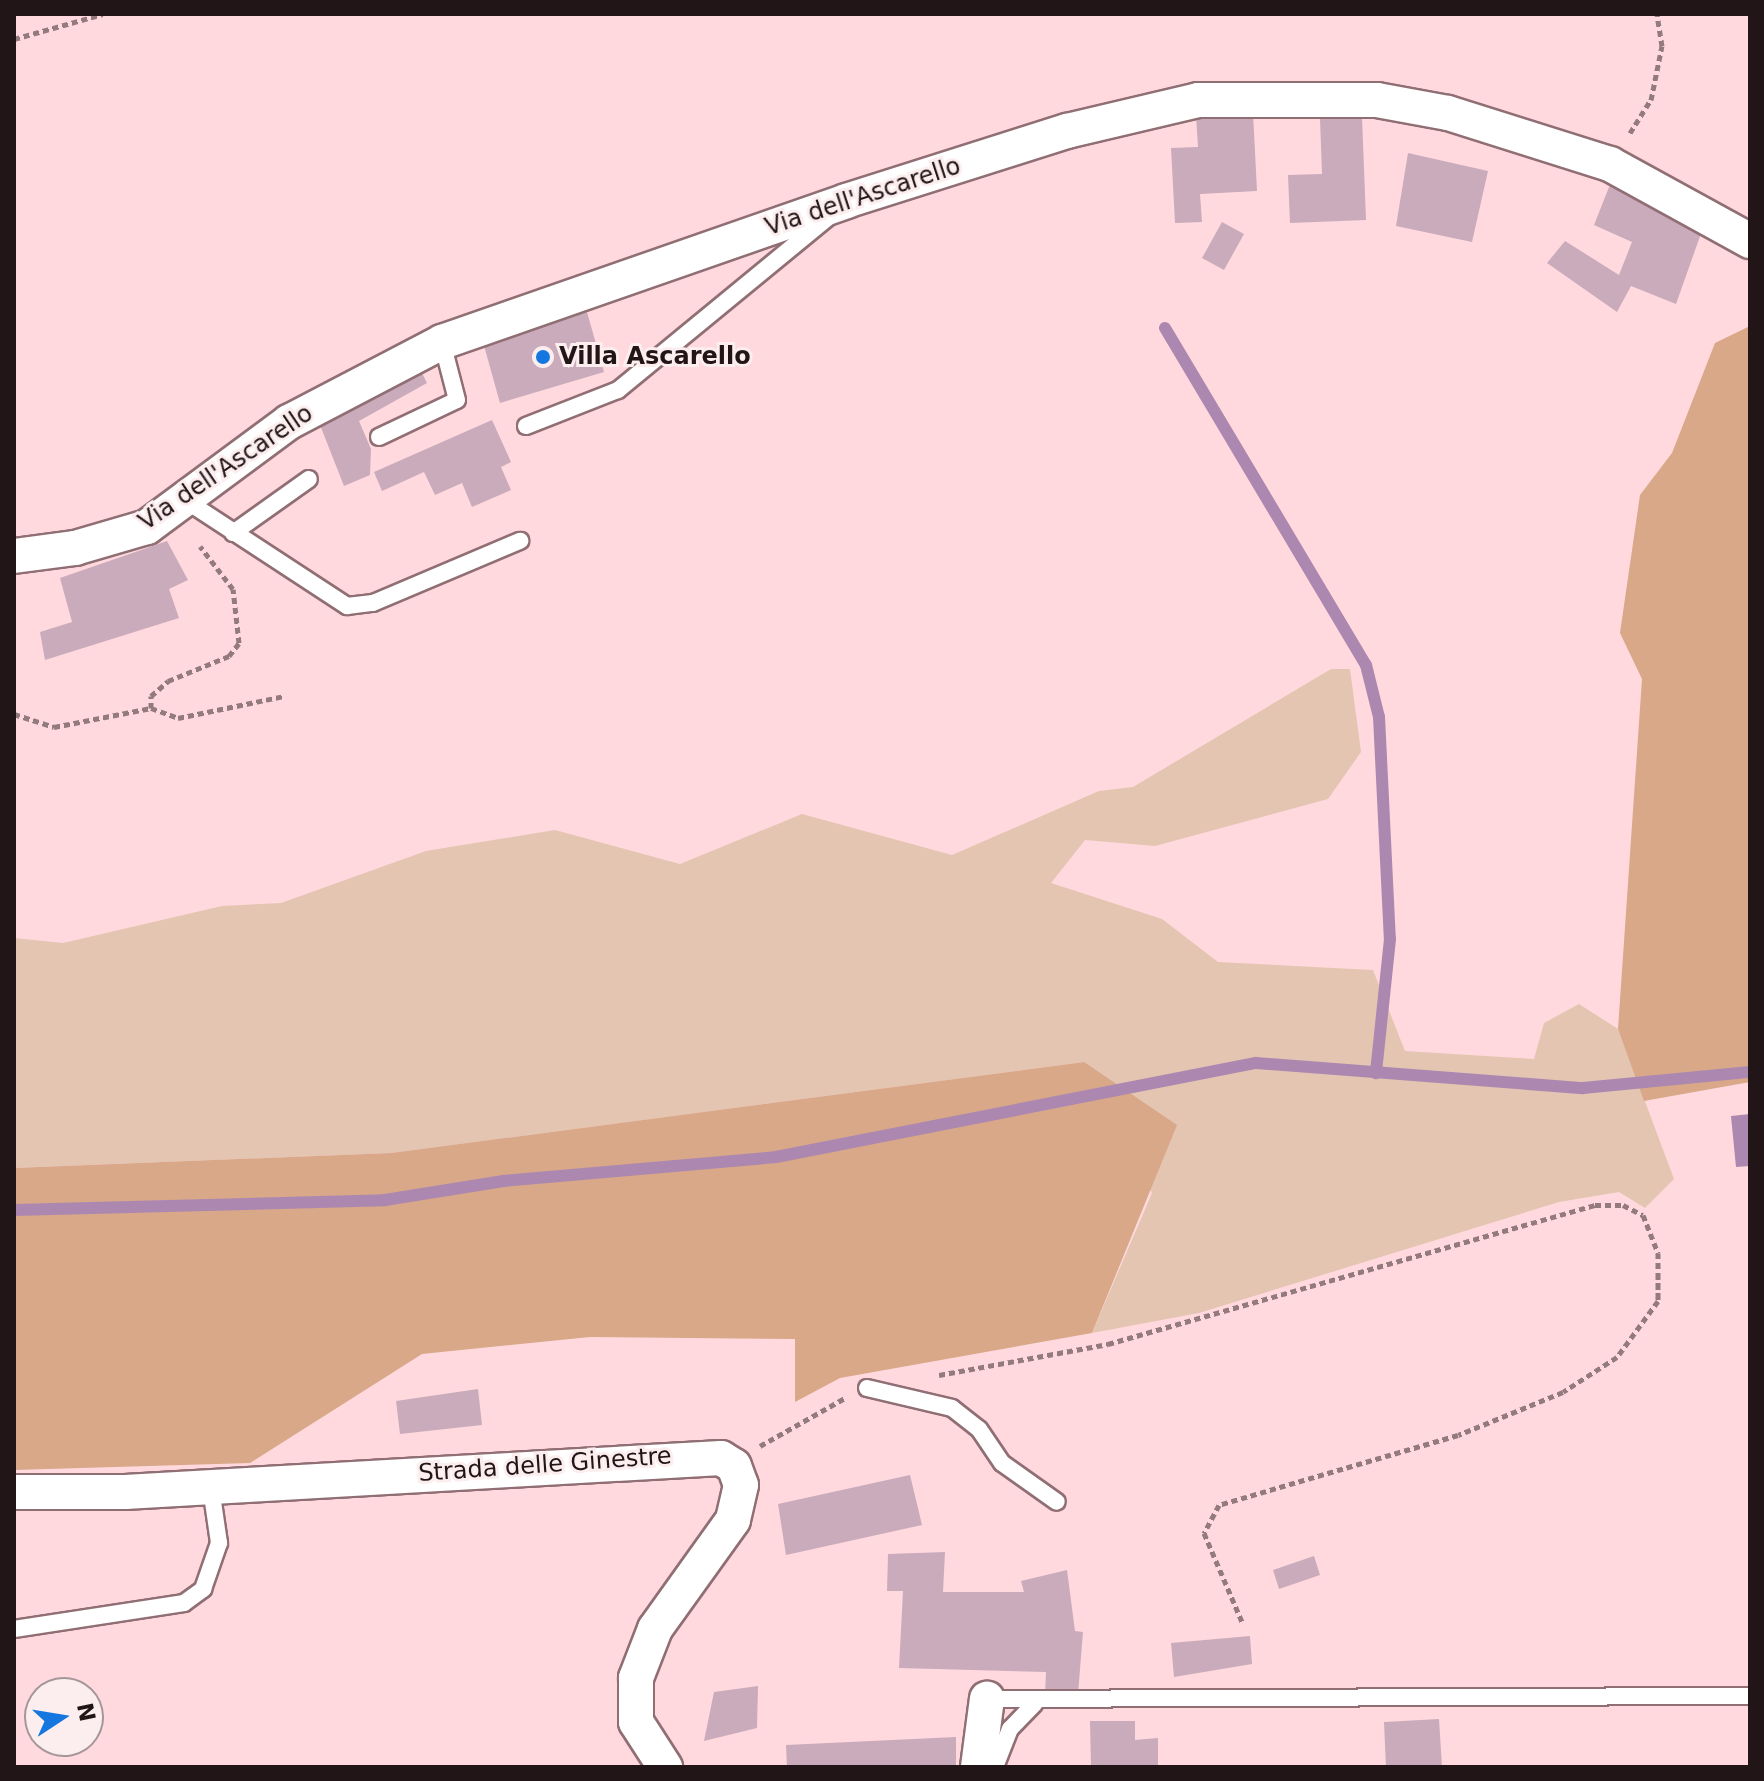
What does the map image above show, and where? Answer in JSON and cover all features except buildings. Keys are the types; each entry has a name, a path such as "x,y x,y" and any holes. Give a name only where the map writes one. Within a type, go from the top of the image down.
{"street":[{"name":"Via dell'Ascarello","path":"14,556 75,548 147,527 289,422 442,342 846,201 1067,131 1198,100 1377,100 1448,113 1610,164 1750,241"},
{"name":"Strada delle Ginestre","path":"14,1492 211,1488 690,1455 734,1466"},
{"path":"665,1767 636,1722 636,1678 655,1629 733,1520 741,1485 734,1466"},
{"path":"978,1767 987,1699"}],"lane":[{"path":"526,426 618,390 846,201"},
{"path":"379,437 457,400 442,342"},
{"path":"233,533 309,479"},
{"path":"179,505 233,533 347,606 373,603 520,541"},
{"path":"867,1388 952,1408 979,1429 1002,1463 1057,1502"},
{"path":"14,1629 184,1603 203,1589 219,1543 211,1488"},
{"path":"987,1699 1034,1704 1750,1696"},
{"path":"995,1767 1010,1729 1034,1704"}],"path":[{"path":"14,39 103,14"},
{"path":"1610,164 1651,100 1662,46 1657,14"},
{"path":"151,708 151,696 168,681 229,656 239,643 233,589 179,505"},
{"path":"14,714 54,727 151,708 178,718 284,696"},
{"path":"927,1377 1108,1344 1595,1205 1623,1205 1643,1215 1658,1253 1658,1301 1617,1357 1563,1392 1458,1435 1219,1505 1204,1533 1243,1624"},
{"path":"734,1466 789,1424 867,1388"}],"shaded area":[{"path":"1750,326 1750,1082 1644,1101 1618,1029 1642,679 1620,633 1640,495 1672,453 1715,343"},
{"path":"1331,669 1350,669 1361,752 1328,799 1155,846 1085,840 1051,883 1162,919 1218,962 1373,970 1405,1051 1534,1059 1544,1023 1579,1004 1618,1029 1674,1179 1645,1208 1619,1192 1559,1202 1199,1313 1092,1333 1152,1193 1084,1062 391,1153 14,1168 14,938 63,943 222,906 281,903 426,851 555,830 680,864 802,814 952,855 1099,791 1133,787"},
{"path":"1084,1062 1177,1125 1092,1333 840,1378 795,1402 795,1339 590,1337 422,1354 250,1463 14,1470 14,1168 391,1153"},
{"path":"1750,1114 1750,1166 1736,1167 1731,1116"}],"waterway":[{"path":"1165,328 1366,665 1379,717 1390,939 1376,1073"},
{"path":"14,1210 385,1200 503,1181 776,1157 1256,1063 1583,1088 1750,1072"}],"place":[{"name":"Villa Ascarello","path":"543,357"}]}
